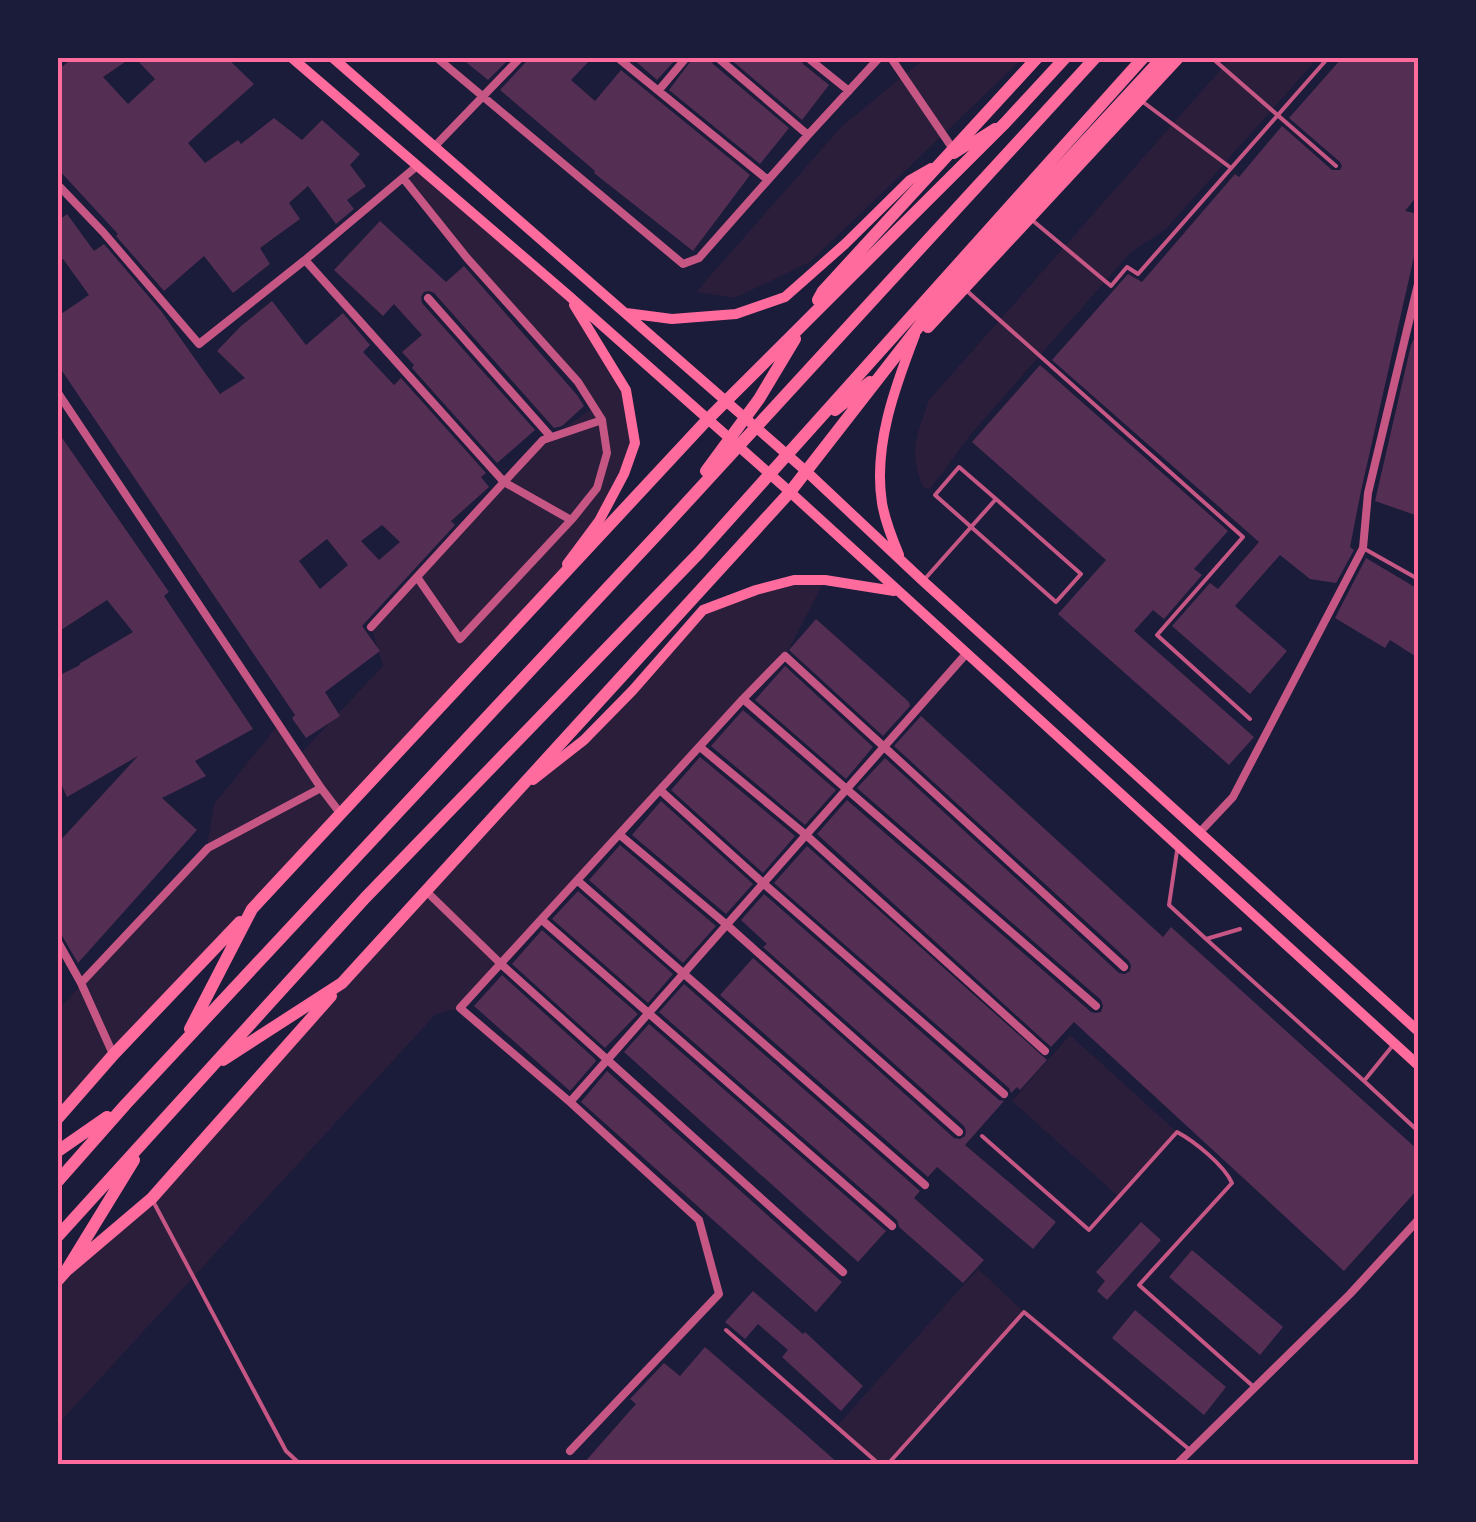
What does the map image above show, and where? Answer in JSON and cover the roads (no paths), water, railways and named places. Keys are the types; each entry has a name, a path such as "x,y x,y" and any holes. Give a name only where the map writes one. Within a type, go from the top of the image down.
{"highway":[{"path":"667,524 759,399 823,291 1037,58"},
{"path":"58,1118 707,420 1065,58"},
{"path":"58,1180 1096,58"},
{"path":"58,1236 364,898 699,553 1144,58"},
{"path":"62,1275 152,1198 342,983 790,492 944,294 1162,58"},
{"path":"699,553 799,439 896,360 1178,58"},
{"path":"183,1043 252,909"},
{"path":"208,1069 342,983"},
{"path":"58,1151 126,1104"},
{"path":"62,1275 154,1129"}],"main road":[{"path":"292,58 790,492 1418,1065"},
{"path":"333,58 807,472 1418,1031"},
{"path":"625,313 672,320 736,314 785,296 910,180 1004,122"},
{"path":"901,560 882,502 882,448 896,388 918,326 944,294"},
{"path":"552,588 599,521 624,474 635,442 626,390 568,296"},
{"path":"509,800 584,740 703,610 794,580 825,580 897,592"}],"street":[{"path":"438,58 683,264 698,258 879,58"},
{"path":"434,147 520,58"},
{"path":"618,58 768,180"},
{"path":"658,90 686,58"},
{"path":"718,58 808,134"},
{"path":"808,58 849,91"},
{"path":"891,58 956,153"},
{"path":"58,185 199,344 417,166"},
{"path":"403,178 578,382 602,420 607,454 597,488 572,520 460,639 417,577"},
{"path":"305,260 504,482 572,520"},
{"path":"1200,832 1233,798 1363,548 1368,494 1418,284"},
{"path":"428,298 551,438"},
{"path":"58,394 340,813"},
{"path":"372,627 542,440 602,420"},
{"path":"570,1102 966,654"},
{"path":"570,1450 718,1294 698,1220 460,1008 785,656 1124,966"},
{"path":"744,699 1096,1006"},
{"path":"700,747 1046,1050"},
{"path":"81,983 208,848 321,788"},
{"path":"660,790 1004,1094"},
{"path":"620,835 960,1132"},
{"path":"578,881 925,1185"},
{"path":"426,891 501,964 844,1272"},
{"path":"542,920 892,1226"},
{"path":"58,942 114,1054"},
{"path":"1177,1464 1350,1294 1418,1220"}],"lane":[{"path":"1212,58 1336,166"},
{"path":"1021,210 1110,286 1127,267 1138,274 1328,58"},
{"path":"1130,92 1231,168"},
{"path":"956,281 1243,536 1157,635 1250,719"},
{"path":"960,467 996,499 1081,574 1056,602 935,495 960,467"},
{"path":"923,581 996,499"},
{"path":"1363,548 1418,578"},
{"path":"1178,846 1169,905 1418,1132"},
{"path":"1206,940 1240,929"},
{"path":"1364,1081 1395,1043"},
{"path":"982,1136 1090,1230 1177,1132 1188,1137 1228,1174 1232,1183 1139,1285 1255,1388"},
{"path":"152,1198 286,1450 300,1464"},
{"path":"888,1464 1024,1312 1191,1451"},
{"path":"726,1330 878,1464"}]}
